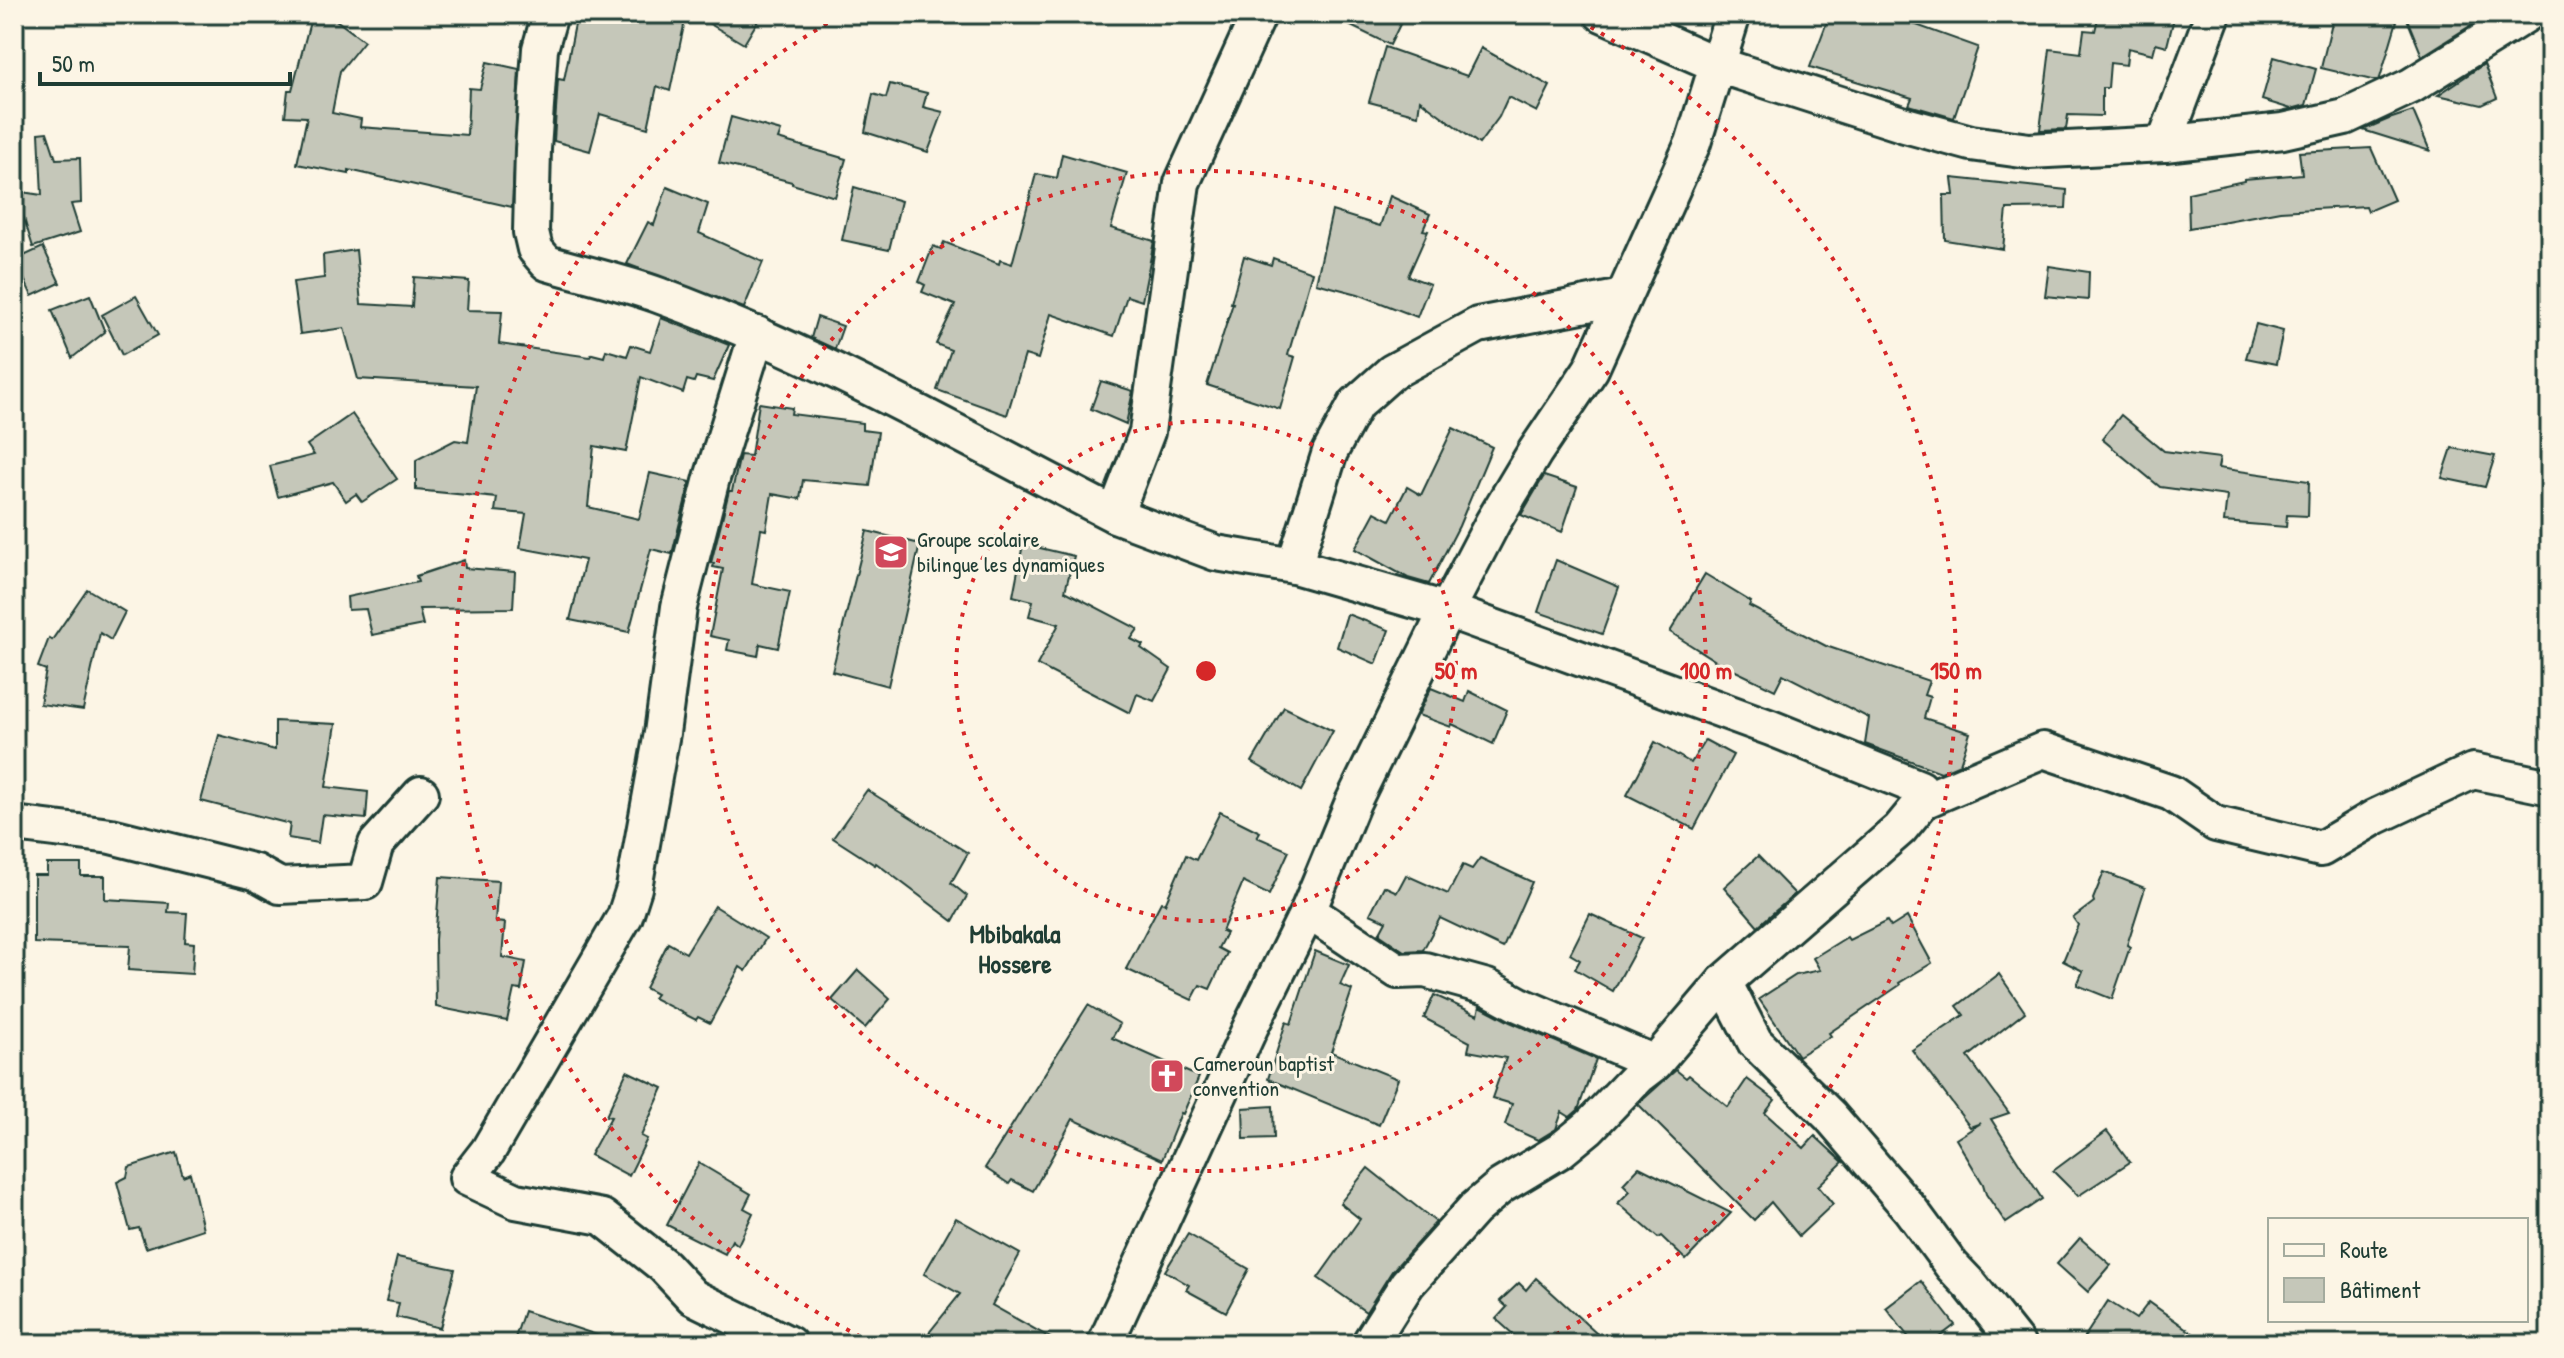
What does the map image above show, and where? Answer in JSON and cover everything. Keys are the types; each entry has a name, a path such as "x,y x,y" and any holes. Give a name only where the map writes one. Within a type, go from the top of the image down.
{"street":[{"path":"550,14 540,49 531,232 535,249 547,263 656,294 757,334 1115,515 1216,553 1294,566 1447,610 1771,728 1862,767 1912,783 1920,788 1923,801"},
{"path":"1115,515 1147,432 1182,183 1259,14"},
{"path":"1602,14 1718,65 1971,143 2029,151 2164,144 2283,131 2345,117 2411,86 2527,14"},
{"path":"1105,1344 1251,1026 1308,911 1353,802 1447,610 1528,463 1591,369 1693,143 1733,14"},
{"path":"2164,144 2213,14"},
{"path":"1294,566 1330,452 1356,404 1392,372 1478,325 1632,278"},
{"path":"757,334 712,478 679,607 662,733 634,888 625,916 488,1151 467,1178 516,1201 602,1217 664,1266 693,1297 789,1344"},
{"path":"1369,1344 1407,1284 1474,1209 1501,1186 1561,1150 1589,1127 1638,1076 1655,1063 1724,982 1900,829 1923,801 2043,750 2171,793 2216,824 2321,849 2375,817 2473,771 2550,787"},
{"path":"14,824 111,836 255,872 280,886 365,882 376,844 421,794"},
{"path":"1308,911 1398,971 1425,970 1487,987 1518,1004 1655,1063"},
{"path":"1724,982 1755,1042 1830,1116 2017,1344"}],"building":[{"path":"312,14 328,14 364,41 340,71 332,113 361,119 360,127 467,135 469,88 480,89 487,62 519,69 512,207 349,170 349,174 297,164 307,117 285,116 288,90 292,90"},
{"path":"577,14 664,14 685,21 670,91 657,86 648,128 600,114 590,151 554,141 558,79 564,80"},
{"path":"693,14 762,14 744,44"},
{"path":"1326,14 1405,14 1390,45"},
{"path":"1830,14 1902,14 1905,21 1978,47 1954,118 1909,105 1912,98 1810,67"},
{"path":"2099,14 2175,14 2167,46 2156,43 2153,54 2128,48 2126,65 2110,63 2108,88 2102,88 2102,116 2068,115 2066,129 2040,130 2050,49 2081,53 2084,30 2095,31"},
{"path":"2334,14 2399,14 2380,78 2376,81 2321,68"},
{"path":"2405,14 2489,14 2422,56"},
{"path":"1385,47 1467,76 1481,48 1550,86 1537,112 1508,97 1499,117 1479,144 1420,100 1418,115 1369,102"},
{"path":"2274,57 2316,69 2306,105 2291,109 2262,100"},
{"path":"2484,64 2497,98 2482,105 2438,95"},
{"path":"890,84 927,93 923,107 943,112 928,152 865,132 873,94 886,98"},
{"path":"2413,111 2430,151 2363,130 2389,119"},
{"path":"731,117 781,131 778,139 846,159 835,197 719,163"},
{"path":"47,132 56,159 80,158 81,203 71,204 80,232 33,247 15,191 42,195 39,133"},
{"path":"2371,148 2394,200 2368,211 2366,206 2280,211 2189,228 2188,193 2244,179 2302,174 2299,152"},
{"path":"1062,154 1127,173 1111,228 1154,241 1142,301 1127,296 1114,336 1051,314 1038,359 1025,355 1007,415 937,390 951,350 936,344 955,305 922,292 925,285 919,282 933,246 941,249 944,242 999,264 1000,260 1012,264 1036,174 1057,178"},
{"path":"1952,178 2067,190 2066,208 2007,209 2003,249 1945,240 1944,195 1954,195"},
{"path":"667,187 708,204 699,233 763,262 744,308 627,264 648,222 654,225"},
{"path":"854,187 901,201 889,250 842,240"},
{"path":"1390,196 1430,214 1423,230 1428,231 1408,276 1430,284 1417,317 1358,294 1316,283 1332,211 1380,226"},
{"path":"43,247 60,283 32,296 15,260"},
{"path":"356,250 361,304 412,307 414,277 469,281 467,310 502,311 499,344 590,357 592,354 604,357 606,350 627,356 631,345 650,351 661,318 729,345 713,381 696,377 694,382 687,380 683,393 641,377 626,452 594,446 588,507 639,519 650,473 690,482 672,554 651,549 629,632 570,620 585,560 520,548 526,514 495,511 497,498 416,490 416,460 455,440 468,442 476,386 358,379 344,328 300,334 293,282 324,278 323,255"},
{"path":"1244,256 1271,265 1273,258 1312,272 1288,355 1295,357 1280,409 1207,385"},
{"path":"2049,266 2089,272 2088,300 2045,296"},
{"path":"90,295 105,332 72,358 52,310"},
{"path":"136,296 158,335 122,355 102,315"},
{"path":"817,317 843,326 835,349 811,338"},
{"path":"2256,324 2283,331 2276,364 2246,358"},
{"path":"1101,381 1133,391 1126,424 1091,409"},
{"path":"759,403 792,408 791,414 862,423 862,430 878,432 870,486 803,480 800,499 772,494 766,530 761,529 752,584 790,592 778,648 760,644 758,656 727,650 729,640 710,636 723,569 713,567 711,563 740,455 751,456"},
{"path":"352,414 397,479 362,502 356,494 346,501 333,482 278,497 270,466 314,455 307,445"},
{"path":"2121,415 2164,451 2220,458 2218,468 2309,481 2308,516 2287,515 2286,527 2224,522 2227,496 2160,487 2102,439"},
{"path":"1453,428 1492,447 1459,526 1429,584 1408,578 1355,549 1375,512 1390,520 1407,487 1421,495"},
{"path":"2452,448 2495,456 2485,487 2442,478"},
{"path":"1544,476 1577,487 1562,532 1521,515"},
{"path":"867,531 920,544 888,686 832,671"},
{"path":"1023,544 1074,556 1065,591 1138,629 1131,639 1171,669 1154,701 1137,694 1130,713 1037,665 1059,624 1029,616 1033,601 1013,596"},
{"path":"464,560 465,568 515,572 513,608 419,609 423,625 372,635 366,609 348,610 347,597 418,582 416,576"},
{"path":"1556,560 1619,587 1602,634 1538,612"},
{"path":"1705,574 1751,602 1749,606 1826,646 1929,681 1924,695 1930,697 1924,718 1970,733 1960,764 1941,772 1865,744 1869,718 1783,674 1775,690 1719,663 1670,632"},
{"path":"87,589 125,612 111,640 100,633 83,710 40,704 46,670 38,667 49,638 52,640"},
{"path":"1347,614 1389,630 1376,664 1337,647"},
{"path":"1431,688 1465,702 1469,691 1507,710 1493,744 1452,724 1451,727 1418,715"},
{"path":"1284,707 1333,731 1301,791 1252,762"},
{"path":"275,721 336,724 326,787 368,792 366,819 322,815 318,843 288,838 290,824 201,801 219,735 275,750"},
{"path":"1705,740 1733,755 1694,829 1627,795 1655,742 1691,763"},
{"path":"867,790 968,853 951,883 967,896 953,921 876,863 833,838"},
{"path":"1220,812 1260,832 1257,837 1289,851 1269,895 1243,882 1218,948 1227,953 1210,989 1200,985 1192,1000 1126,969 1161,902 1165,904 1186,855 1196,860"},
{"path":"1758,856 1795,894 1758,926 1724,887"},
{"path":"1480,858 1532,882 1503,948 1440,918 1423,950 1404,951 1379,934 1386,921 1370,914 1384,886 1397,892 1406,875 1448,894 1463,865 1472,869"},
{"path":"47,864 81,864 81,876 105,876 105,899 169,903 168,912 187,913 185,942 194,943 192,974 128,970 130,946 34,943 34,875 47,875"},
{"path":"2104,872 2145,888 2127,945 2130,947 2112,999 2077,985 2083,971 2063,961 2078,925 2073,918 2094,902"},
{"path":"440,877 498,881 495,922 505,923 502,957 526,962 521,990 514,989 507,1021 436,1007 435,940"},
{"path":"715,906 766,938 746,971 740,967 710,1023 698,1017 696,1020 653,998 656,994 645,988 668,943 686,953"},
{"path":"1590,914 1642,938 1613,991 1575,969 1580,960 1570,954"},
{"path":"1907,917 1932,963 1798,1056 1759,999 1796,975 1820,970 1813,958 1847,937 1849,940 1887,921 1891,927"},
{"path":"1315,951 1349,965 1340,985 1352,990 1331,1052 1398,1079 1379,1125 1268,1079 1286,1022 1291,1024"},
{"path":"858,970 890,999 865,1028 832,1000"},
{"path":"1999,974 2025,1012 1968,1057 2009,1113 1991,1119 2042,1199 2006,1223 1956,1139 1981,1123 1970,1127 1912,1050 1964,1015 1957,1006"},
{"path":"1434,995 1478,1015 1480,1006 1596,1059 1578,1110 1570,1117 1562,1112 1556,1129 1538,1140 1505,1125 1512,1104 1492,1098 1506,1058 1468,1051 1470,1042 1424,1018"},
{"path":"1088,1005 1120,1024 1112,1038 1199,1077 1183,1114 1162,1160 1073,1119 1033,1191 1012,1180 1009,1184 985,1168"},
{"path":"1676,1070 1686,1078 1689,1075 1728,1107 1747,1079 1775,1100 1765,1113 1804,1148 1815,1136 1843,1162 1818,1186 1833,1204 1799,1236 1771,1202 1754,1220 1638,1104"},
{"path":"627,1071 663,1088 641,1136 647,1139 629,1176 590,1155 611,1117 606,1116"},
{"path":"1273,1106 1274,1138 1244,1139 1243,1108"},
{"path":"2107,1131 2130,1162 2078,1196 2053,1171"},
{"path":"176,1152 183,1176 190,1173 203,1229 146,1248 139,1228 130,1230 117,1182 127,1177 129,1167"},
{"path":"699,1163 751,1194 744,1208 753,1213 738,1245 732,1240 725,1254 667,1225"},
{"path":"1639,1167 1731,1213 1686,1260 1618,1203 1630,1191 1623,1184"},
{"path":"1368,1168 1436,1222 1392,1271 1366,1312 1318,1278 1360,1219 1340,1203"},
{"path":"956,1218 1020,1254 992,1305 1061,1344 920,1344 960,1294 924,1274"},
{"path":"1188,1234 1249,1269 1226,1312 1186,1290 1189,1285 1165,1271"},
{"path":"2080,1238 2111,1265 2088,1292 2057,1264"},
{"path":"397,1257 455,1269 440,1328 396,1317 399,1303 386,1301"},
{"path":"1536,1278 1608,1344 1524,1344 1496,1319 1507,1307 1500,1301 1519,1283 1526,1290"},
{"path":"1921,1281 1955,1325 1930,1344 1914,1344 1886,1308"},
{"path":"2108,1301 2136,1319 2149,1302 2208,1344 2080,1344"},
{"path":"524,1311 609,1339 608,1344 513,1344"}],"place":[{"name":"Groupe scolaire bilingue les dynamiques","path":"891,552"},
{"name":"Cameroun baptist convention","path":"1167,1076"}],"district":[{"name":"Mbibakala Hossere","path":"1015,949"}]}
